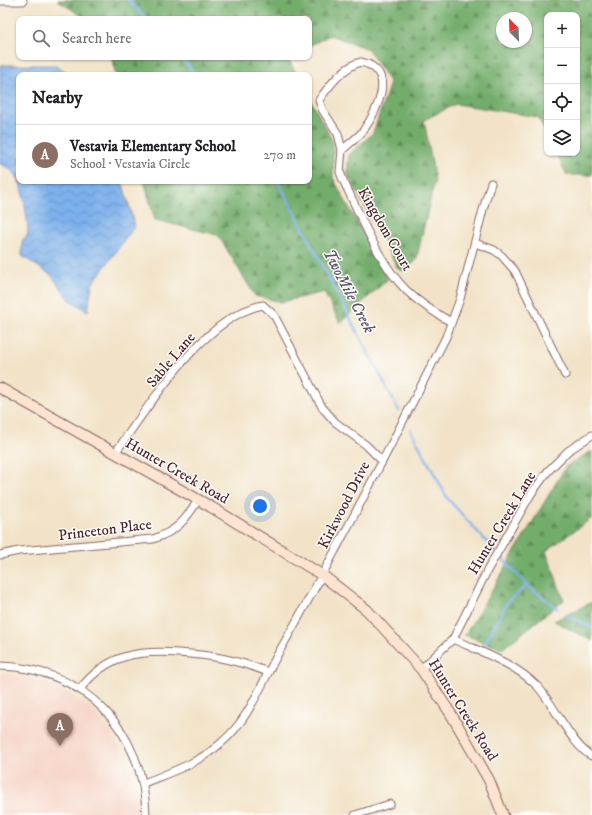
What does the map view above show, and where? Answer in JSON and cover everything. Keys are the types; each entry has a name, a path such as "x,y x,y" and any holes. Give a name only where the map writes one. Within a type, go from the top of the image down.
{"main road":[{"name":"Hunter Creek Road","path":"0,388 198,500 322,575 367,610 422,669 466,738 489,780 503,815"}],"street":[{"path":"0,1 23,1"},
{"name":"Kingdom Court","path":"342,150 362,132 372,116 379,98 382,79 378,70 371,64 361,62 352,64 319,100 322,109 338,134 342,150 340,172 373,241 388,267 405,289 427,308 451,322"},
{"name":"Kirkwood Drive","path":"144,783 189,764 221,744 245,714 322,575 438,353 460,299 491,183"},
{"path":"475,243 494,250 515,271 565,375"},
{"name":"Sable Lane","path":"115,453 189,354 210,334 241,312 263,305 274,315 322,408 335,422 366,445 381,460"},
{"name":"Hunter Creek Lane","path":"422,669 453,639 488,569 531,494 548,471 568,451 592,435"},
{"name":"Princeton Place","path":"0,555 19,551 153,539 171,532 185,521 198,500"},
{"path":"453,639 514,668 537,686 555,709 581,749 592,756"},
{"path":"80,689 90,676 106,664 133,653 162,652 210,655 239,661 268,672"},
{"path":"0,666 31,669 48,673 80,689 98,703 114,720 127,739 134,753 144,783 146,815"},
{"path":"355,815 390,804"}],"shaded area":[{"path":"0,674 29,677 61,688 89,707 111,732 127,761 136,793 136,815 0,815"}],"green space":[{"path":"57,0 592,0 592,175 567,175 558,156 580,156 580,12 544,12 544,129 538,117 456,104 424,120 435,180 416,261 404,271 398,269 347,173 349,155 373,133 390,83 368,49 330,35 312,44 312,16 81,16"},
{"path":"112,60 289,60 295,72 115,72"},
{"path":"312,103 333,142 333,178 388,279 340,323 324,292 282,302 255,296 218,235 155,220 145,184 312,184"},
{"path":"592,451 592,518 546,551 564,600 502,649 465,635 566,466"},
{"path":"592,602 592,641 554,621"}],"water":[{"path":"0,65 55,65 67,72 16,72 16,176 7,167 0,164"},
{"path":"20,184 123,184 135,226 92,284 88,311 70,300 51,275 22,256 22,241 28,234"}],"waterway":[{"name":"TwoMile Creek","path":"128,0 144,16"},
{"name":"TwoMile Creek","path":"184,60 193,72"},
{"name":"TwoMile Creek","path":"280,184 399,411"},
{"name":"TwoMile Creek","path":"410,429 448,499 495,551"},
{"name":"TwoMile Creek","path":"502,558 527,585 558,609"},
{"path":"485,643 508,601 527,585"},
{"name":"TwoMile Creek","path":"566,615 592,627"}],"place":[{"name":"Vestavia Elementary School","path":"60,746"}]}
